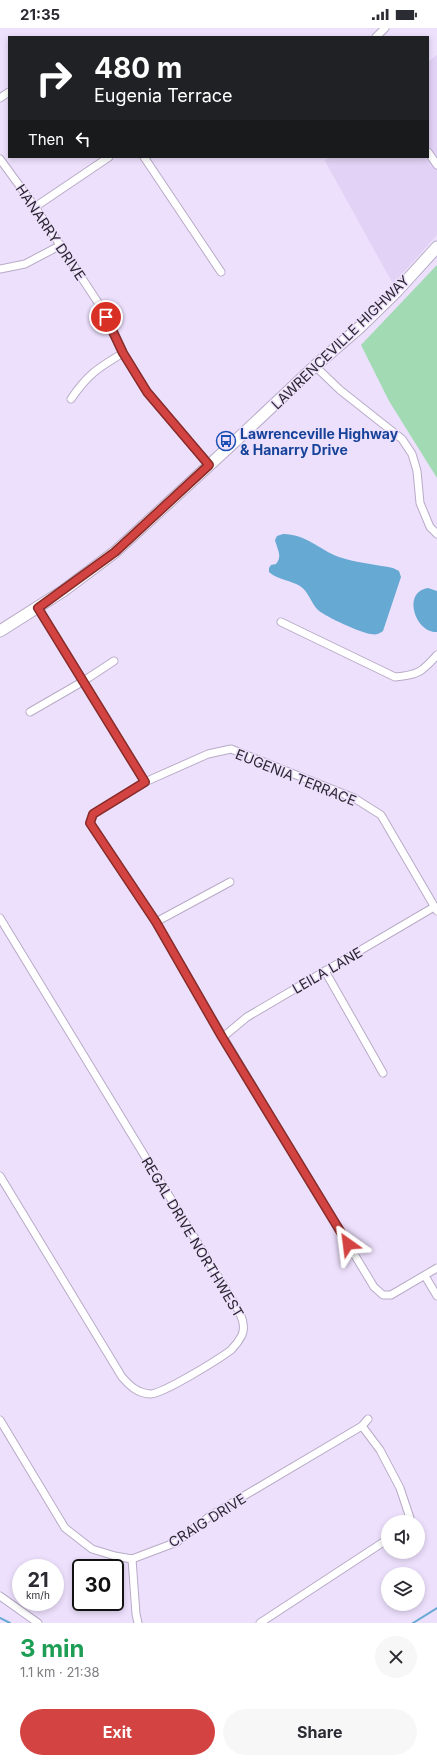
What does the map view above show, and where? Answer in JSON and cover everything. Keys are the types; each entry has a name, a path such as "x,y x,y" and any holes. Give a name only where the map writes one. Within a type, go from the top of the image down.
{"main road":[{"name":"LAWRENCEVILLE HIGHWAY","path":"0,631 38,608 115,552 375,312 437,247"}],"street":[{"path":"377,36 385,28"},
{"path":"429,153 437,165"},
{"path":"35,207 108,158"},
{"path":"145,158 221,272"},
{"name":"HANARRY DRIVE","path":"0,159 61,245 99,304 123,353 147,392 209,465"},
{"path":"0,270 25,264 61,245"},
{"path":"71,399 83,382 96,369 123,353"},
{"path":"315,366 340,390 402,439 412,454 417,471 420,503 430,527 437,534"},
{"path":"38,608 82,682 145,782"},
{"path":"281,622 395,677 409,676 424,670 437,656"},
{"path":"30,712 82,682 114,661"},
{"name":"EUGENIA TERRACE","path":"156,922 90,823 93,814 145,782 208,754 231,749 354,798 381,815 436,909"},
{"path":"230,882 156,922 222,1037 374,1287 383,1295 391,1295 437,1268"},
{"name":"LEILA LANE","path":"222,1037 247,1017 325,971 436,909"},
{"name":"REGAL DRIVE NORTHWEST","path":"0,918 241,1314 243,1328 237,1344 227,1353 163,1391 149,1394 134,1389 122,1377 0,1176"},
{"path":"325,971 383,1073"},
{"path":"425,1276 437,1296"},
{"name":"CRAIG DRIVE","path":"132,1559 177,1542 210,1516 362,1426 368,1419"},
{"path":"0,1420 65,1528 92,1549 115,1556 132,1559 138,1623"},
{"path":"362,1426 380,1450 400,1488 409,1515"},
{"path":"260,1623 381,1544"},
{"path":"0,1596 38,1623"}],"shaded area":[{"path":"437,55 437,235 393,284 325,161 327,158 429,158 429,61"}],"green space":[{"path":"437,265 437,478 389,401 361,345"}],"water":[{"path":"283,534 298,536 332,554 345,559 393,568 399,571 401,577 383,631 379,634 366,633 352,628 322,613 318,610 303,588 292,582 276,577 269,572 271,565 276,564 279,558 279,552 275,540 277,536"},
{"path":"428,588 437,591 437,632 429,631 423,627 414,612 413,604 415,597 420,591"}],"waterway":[{"path":"413,1623 437,1608"},
{"path":"0,1618 10,1623"}],"place":[{"name":"Lawrenceville Highway & Hanarry Drive","path":"226,441"}],"route":[{"path":"106,317 123,353 147,392 209,465 115,552 38,608 82,682 145,782 93,814 90,823 156,922 222,1037 348,1244"}]}
